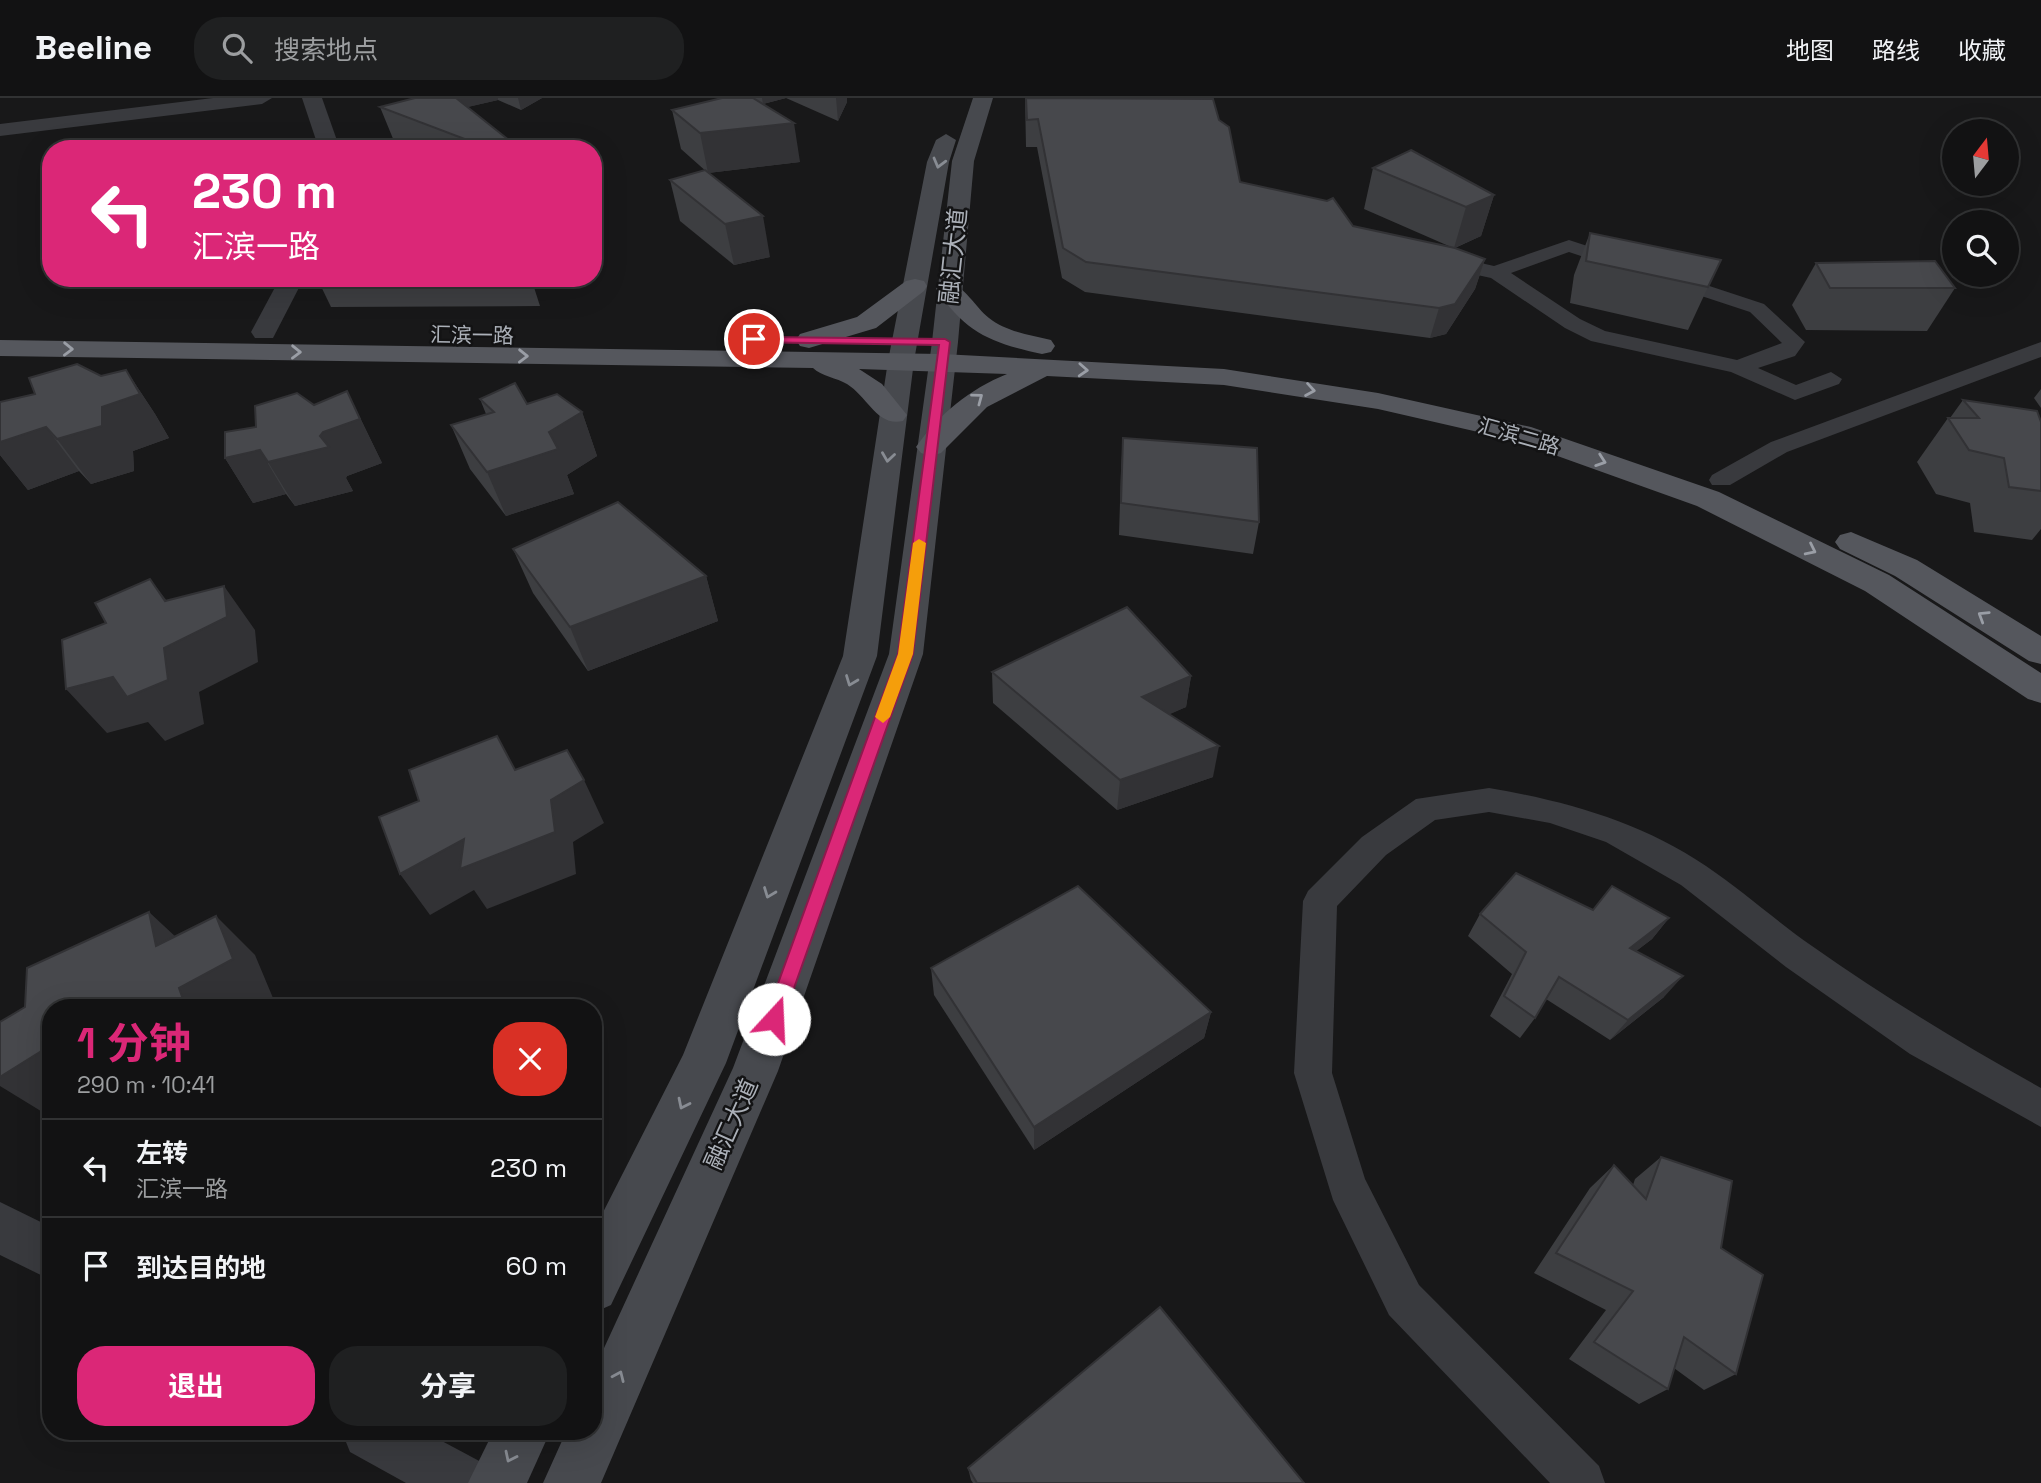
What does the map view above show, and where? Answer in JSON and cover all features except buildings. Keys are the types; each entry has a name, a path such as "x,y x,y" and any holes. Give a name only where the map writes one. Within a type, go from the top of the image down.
{"main road":[{"name":"融汇大道","path":"602,1415 755,1071 905,654 931,447 915,286 938,162 961,98"},
{"name":"融汇大道","path":"602,1269 703,1063 860,656 893,415 923,352 948,289 963,161 983,98"},
{"path":"804,350 875,321 915,286"},
{"path":"948,289 976,324 1046,357"},
{"name":"汇滨一路","path":"0,329 264,332 804,350"},
{"name":"汇滨一路","path":"0,348 923,352"},
{"path":"804,350 860,379 878,394 893,415"},
{"name":"汇滨二路","path":"923,352 1046,357 1230,357 1385,380 1529,415 1721,480 1906,568 2041,652"},
{"path":"931,447 978,397 1046,357"},
{"name":"汇滨二路","path":"1046,357 1224,377 1378,401 1521,433 1708,499 1745,517 1877,583 2041,690"},
{"path":"497,1483 518,1440"},
{"name":"融汇大道","path":"572,1483 591,1440"}],"street":[{"path":"0,130 262,98"},
{"path":"312,98 327,140"},
{"path":"1494,272 1569,246 1757,309 1794,342 1787,351 1738,367"},
{"path":"1423,250 1445,262 1494,272 1524,288 1579,329 1738,367 1795,393 1831,379 1787,351"},
{"path":"264,332 287,287"},
{"path":"1721,480 1779,447 2041,349"},
{"path":"1816,384 1867,414"},
{"path":"1582,1483 1404,1300 1347,1186 1313,1073 1320,901 1374,846 1427,808 1489,800 1551,811 1617,833 1693,874 1798,956 1923,1042 2041,1109"},
{"path":"0,1227 42,1250"},
{"path":"385,1440 463,1483"}],"slow traffic":[{"path":"883,717 905,654 919,543"}],"route":[{"path":"754,339 945,342 905,654 774,1019"}]}
